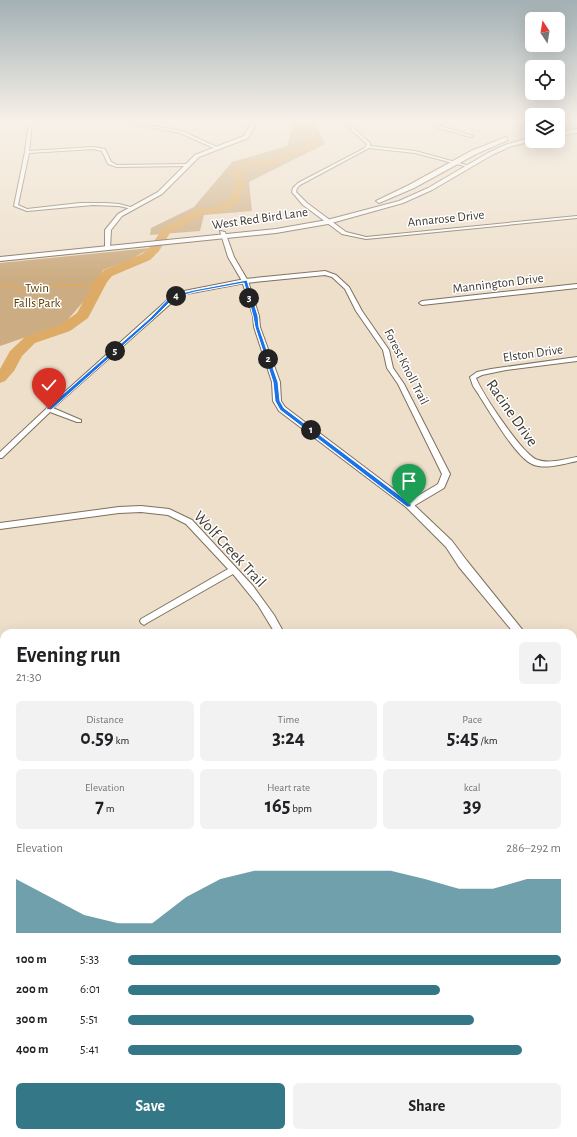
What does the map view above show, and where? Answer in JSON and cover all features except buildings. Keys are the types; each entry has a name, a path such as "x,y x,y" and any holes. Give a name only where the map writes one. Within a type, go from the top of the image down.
{"main road":[{"name":"West Red Bird Lane","path":"326,219 410,189 436,174"},
{"name":"West Red Bird Lane","path":"0,253 140,243 223,234 326,219 401,202 430,189 455,174"},
{"name":"West Red Bird Lane","path":"0,259 107,246"}],"street":[{"path":"22,174 16,202 16,206 19,208 33,209 101,203 132,208"},
{"path":"107,246 108,230 112,223 120,215 160,193 179,174"},
{"name":"Annarose Drive","path":"321,174 295,188 295,195 349,235 366,238 577,217"},
{"path":"223,234 231,257 245,281 256,316 257,327 276,382 277,401 282,409 409,505 449,544 463,564 517,629"},
{"name":"Forest Knoll Trail","path":"0,456 49,409 152,318 173,297 194,291 245,281 325,273 334,276 347,288 359,311 386,350 390,368 401,384 446,474 441,486 409,505"},
{"name":"Mannington Drive","path":"422,304 577,286"},
{"name":"Elston Drive","path":"492,371 577,359"},
{"name":"Racine Drive","path":"492,371 476,374 473,376 474,380 520,451 529,460 540,464 577,459"},
{"path":"49,409 78,421"},
{"name":"Wolf Creek Trail","path":"0,526 119,510 141,509 169,512 189,522 234,570 268,612 278,629"},
{"path":"144,621 234,570"}],"green space":[{"path":"222,174 265,174 249,182 252,211 204,215 200,231 150,235 151,228 194,207"},
{"name":"Twin Falls Park","path":"150,248 132,259 103,270 90,294 64,324 0,346 0,263"}],"waterway":[{"path":"0,378 9,368 15,354 30,340 65,328 83,315 101,280 108,273 146,257 155,248 166,231 202,211 218,210 235,201 240,183 238,174"},
{"path":"0,284 20,289 61,285 99,285"}],"route":[{"path":"49,409 152,318 173,297 179,294 245,281 251,305 256,316 257,327 276,382 278,393 277,401 282,409 409,505"}]}
